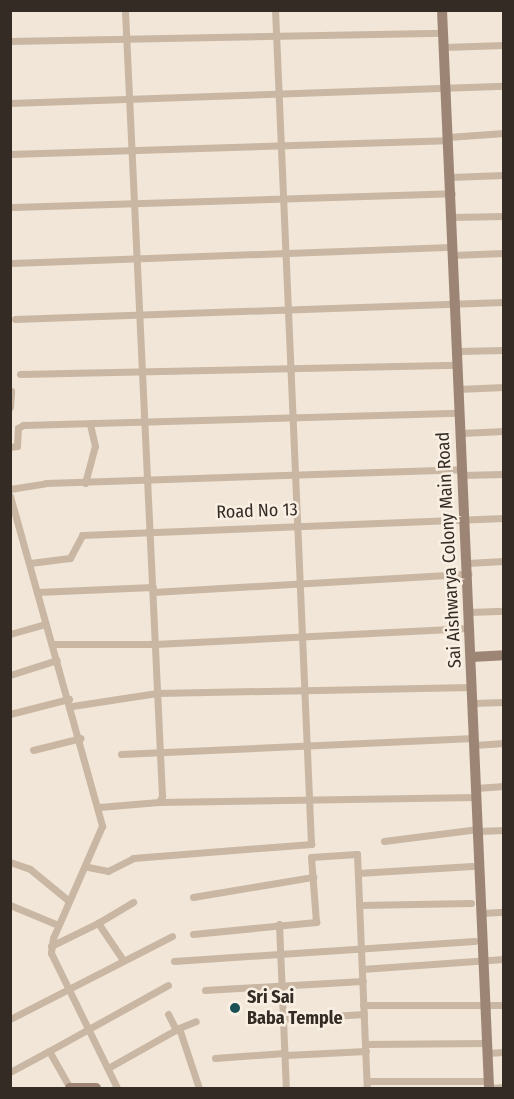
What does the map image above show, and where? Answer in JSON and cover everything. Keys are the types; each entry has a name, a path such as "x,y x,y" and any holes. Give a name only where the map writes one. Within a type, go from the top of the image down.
{"street":[{"path":"125,10 140,257 140,316 149,483 159,802"},
{"path":"88,867 116,870 132,858 188,852 307,847 311,802 307,689 274,10"},
{"name":"Sai Aishwarya Colony Main Road","path":"442,10 452,193 452,251 470,612 489,1086"},
{"path":"10,40 277,38 443,33"},
{"path":"444,47 504,45"},
{"path":"10,103 279,91 504,86"},
{"path":"10,154 132,147 281,145 504,134"},
{"path":"450,177 504,175"},
{"path":"13,207 135,200 285,200 452,193"},
{"path":"452,217 504,216"},
{"path":"12,263 285,252 504,253"},
{"path":"15,319 456,306 504,302"},
{"path":"458,351 504,350"},
{"path":"20,374 142,368 458,365"},
{"path":"458,389 504,387"},
{"path":"10,407 11,391"},
{"path":"10,447 17,446 19,426 293,421 459,413"},
{"path":"85,483 95,446 90,424"},
{"path":"461,433 504,431"},
{"path":"10,489 85,483 149,483 462,472 504,474"},
{"path":"10,496 81,738 102,826 88,867 58,925 51,946 65,990 117,1089"},
{"name":"Road No 13","path":"30,563 70,558 78,536 299,524 504,518"},
{"path":"37,592 153,590 302,581 467,568 504,561"},
{"path":"470,612 504,611"},
{"path":"10,634 46,624"},
{"path":"52,644 155,644 470,628"},
{"path":"471,657 504,655"},
{"path":"10,675 57,660"},
{"path":"10,714 70,703 157,693 472,687"},
{"path":"473,703 504,702"},
{"path":"33,750 81,738"},
{"path":"120,754 308,743 474,741 504,743"},
{"path":"99,807 159,802 311,802 477,792 504,786"},
{"path":"384,842 478,830 504,830"},
{"path":"193,934 318,920 311,856 357,854 367,1085 504,1087"},
{"path":"10,862 30,869 69,902"},
{"path":"358,873 472,866"},
{"path":"193,897 313,877"},
{"path":"51,946 98,923 133,902"},
{"path":"360,905 471,903"},
{"path":"10,904 58,925"},
{"path":"482,913 504,912"},
{"path":"98,923 123,960"},
{"path":"279,924 286,1089"},
{"path":"10,1019 172,936"},
{"path":"174,961 282,953 361,951 474,940"},
{"path":"362,969 504,960"},
{"path":"205,990 363,981"},
{"path":"10,1072 168,985"},
{"path":"284,1019 363,1009 504,1005"},
{"path":"168,1014 178,1029 199,1089"},
{"path":"108,1068 196,1020"},
{"path":"215,1058 366,1048 487,1048 504,1052"},
{"path":"49,1051 70,1088 96,1089"}],"place":[{"name":"Sri Sai Baba Temple","path":"235,1008"}]}
